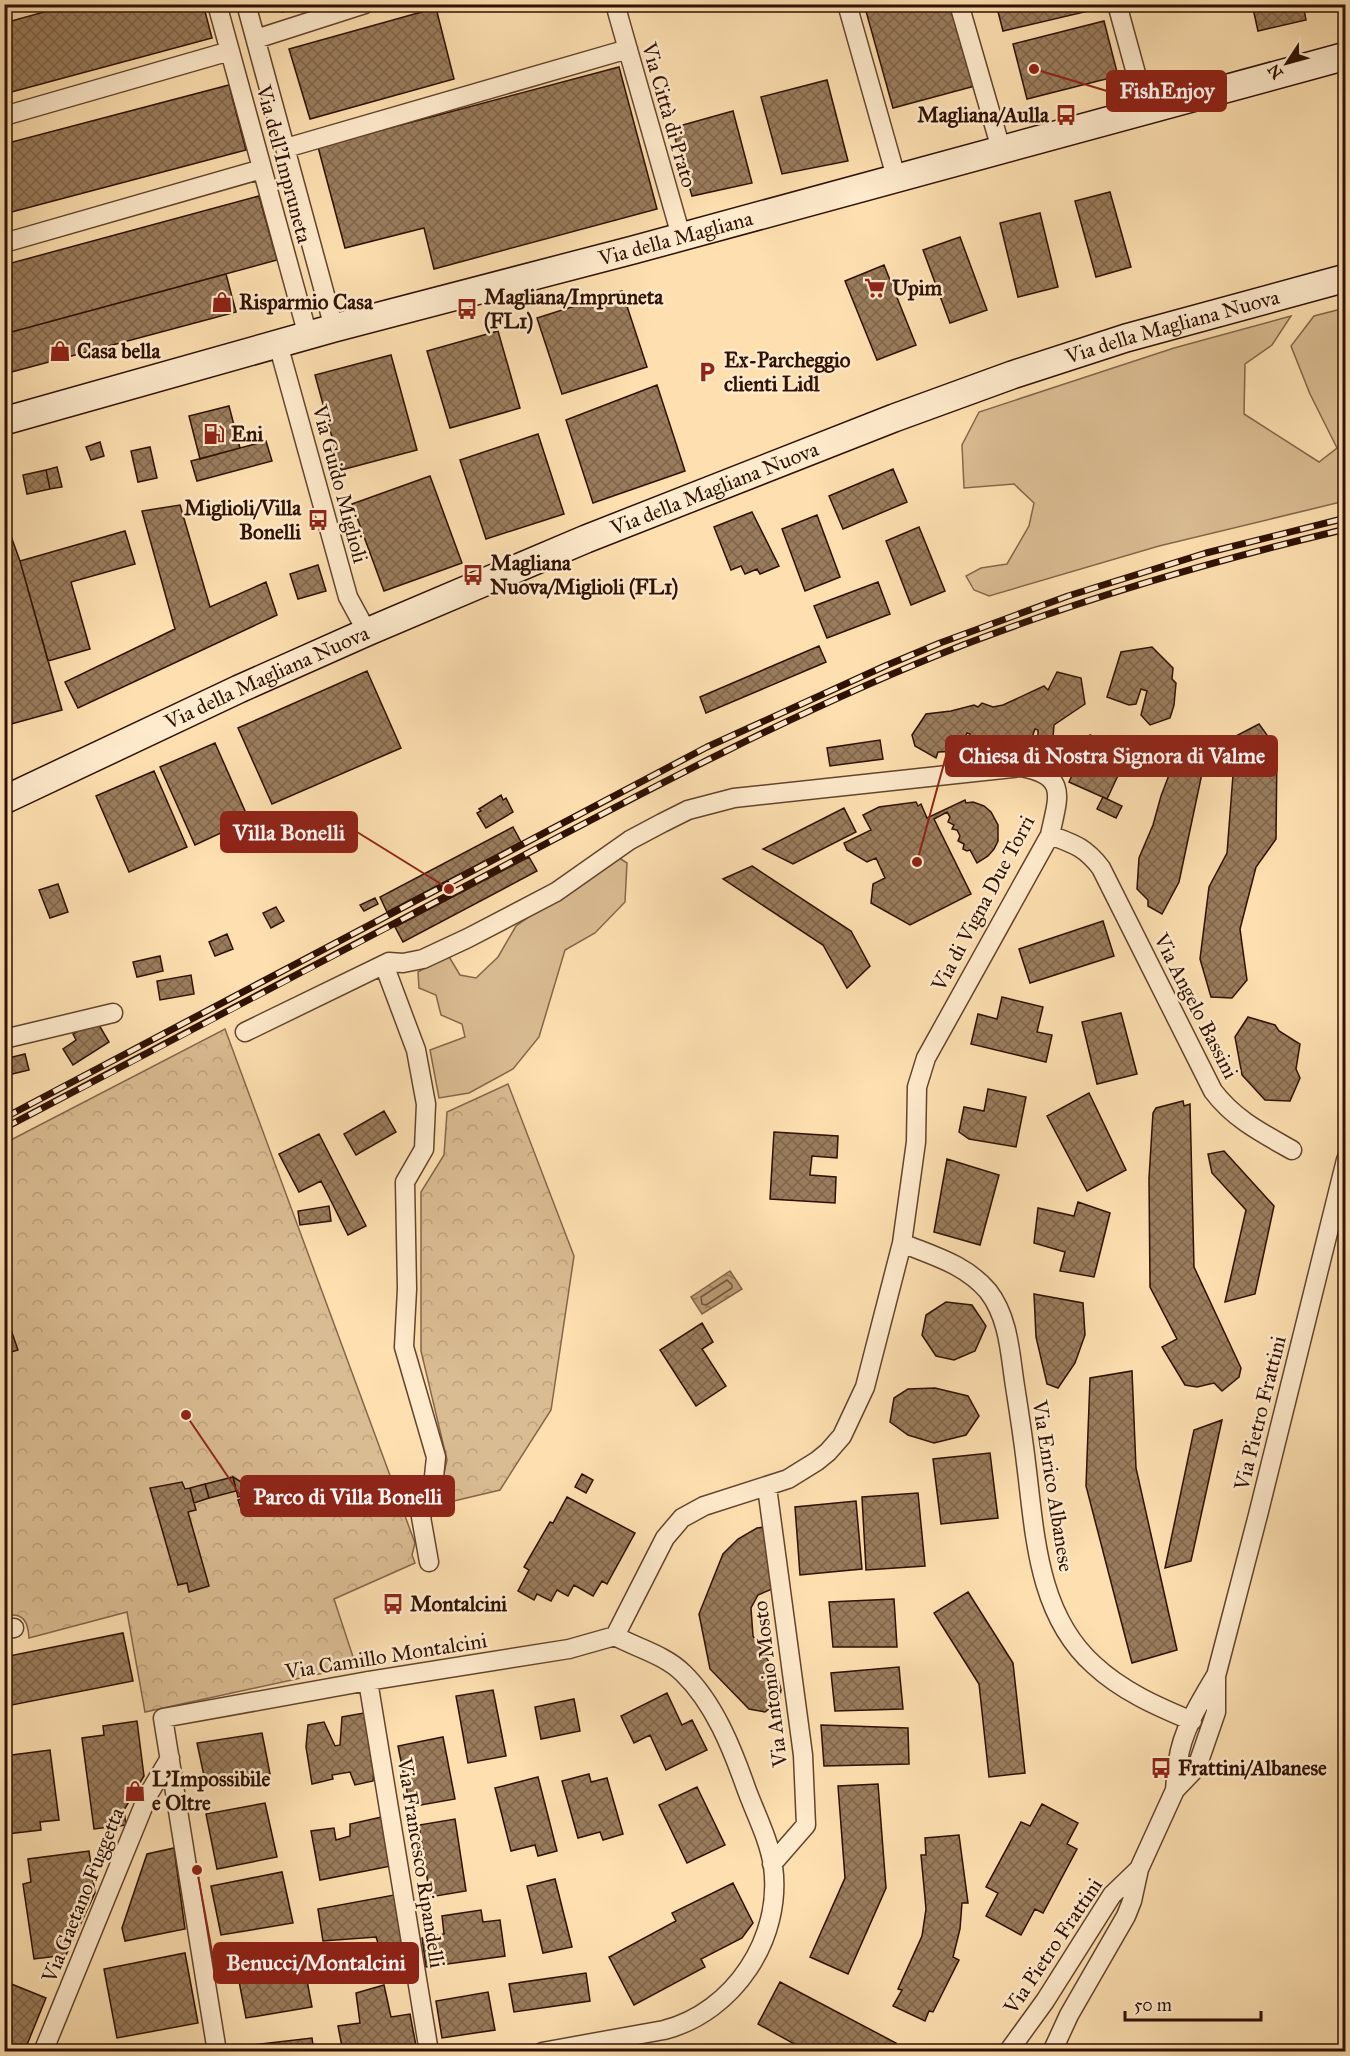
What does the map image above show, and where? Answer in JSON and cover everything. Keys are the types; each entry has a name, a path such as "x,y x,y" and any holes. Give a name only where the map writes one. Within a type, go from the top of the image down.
{"main road":[{"name":"Via della Magliana","path":"4,421 334,328 1346,56"},
{"name":"Via della Magliana Nuova","path":"4,800 366,632 585,539 884,422 1012,375 1126,338 1346,278"}],"street":[{"name":"Via dell'Impruneta","path":"217,4 308,336"},
{"name":"Via dell'Impruneta","path":"246,4 334,328"},
{"path":"256,39 365,4"},
{"name":"Via Città di Prato","path":"615,4 681,236"},
{"path":"847,4 896,177"},
{"path":"959,4 1000,149"},
{"path":"1117,4 1146,110"},
{"path":"286,148 628,49"},
{"path":"4,116 230,51"},
{"path":"4,243 262,169"},
{"name":"Via Guido Miglioli","path":"278,345 348,597 366,632"},
{"name":"Via di Vigna Due Torri","path":"245,1032 389,962 403,963 432,955 556,892 630,840 688,810 734,798 1021,767 1036,770 1053,781 1057,790 1057,800 1050,835 926,1058 917,1087 916,1142 902,1243 865,1387 842,1436 817,1461 788,1479 704,1506 682,1518 665,1538 615,1636"},
{"name":"Via Angelo Bassini","path":"1050,835 1076,845 1090,854 1101,868 1213,1091 1226,1108 1242,1121 1292,1150"},
{"path":"389,962 386,970 416,1050 426,1104 424,1149 405,1182 407,1288 404,1347 435,1457 433,1486 421,1517 429,1562"},
{"path":"4,1039 113,1013"},
{"name":"Via Pietro Frattini","path":"1052,2052 1069,2015 1126,1916 1132,1902 1139,1869 1175,1790 1178,1759 1192,1721 1216,1676 1346,1160"},
{"name":"Via Enrico Albanese","path":"902,1243 949,1261 964,1270 978,1281 998,1307 1008,1338 1033,1525 1043,1577 1059,1621 1092,1664 1115,1683 1142,1699 1192,1721"},
{"name":"Via Antonio Mosto","path":"767,1487 803,1755 806,1825 772,1864"},
{"path":"542,2052 570,2049 671,2028 701,2014 729,1992 750,1968 766,1933 773,1895 772,1864 739,1767 720,1726 704,1699 682,1671 668,1661 615,1636"},
{"name":"Via Camillo Montalcini","path":"170,1758 163,1718 368,1681 569,1649 615,1636"},
{"name":"Via Pietro Frattini","path":"1175,1790 1197,1767 1216,1712 1216,1676"},
{"name":"Via Francesco Ripandelli","path":"368,1681 429,2052"},
{"path":"170,1758 217,2052"},
{"name":"Via Gaetano Fuggetta","path":"44,2052 148,1795 170,1758"},
{"name":"Via Pietro Frattini","path":"1008,2052 1045,2001 1112,1895 1139,1869"}],"green space":[{"path":"1345,308 1345,501 1159,546 989,596 974,590 966,576 981,568 1007,564 1029,526 1034,503 1014,484 964,488 962,445 979,412 1174,348 1291,316 1272,345 1245,364 1244,414 1319,462 1337,448 1310,394 1291,346 1314,316"},
{"path":"616,856 627,863 625,902 595,933 565,950 539,1037 513,1069 469,1093 439,1098 430,1050 465,1037 462,1024 441,1015 436,995 419,988 418,972 448,955 460,975 476,978 498,957 516,926"},
{"path":"225,1029 415,1543 412,1555 415,1563 334,1599 356,1666 145,1712 127,1612 29,1638 23,1619 16,1615 5,1616 5,1143"},
{"path":"508,1084 574,1256 551,1410 500,1490 437,1505 447,1460 421,1351 421,1192 444,1155 447,1112"}],"water":[{"path":"730,1271 742,1289 702,1314 691,1297"}],"building":[{"path":"73,4 203,4 212,38 4,94 4,23"},
{"path":"280,4 309,4 282,12"},
{"path":"864,4 952,4 975,86 893,108"},
{"path":"996,4 1096,4 1097,9 1003,31"},
{"path":"1252,4 1303,4 1306,20 1258,31"},
{"path":"436,8 454,79 310,119 289,49"},
{"path":"1104,21 1118,76 1027,99 1013,44"},
{"path":"619,67 657,209 434,269 424,228 345,248 318,147"},
{"path":"827,80 848,161 782,174 761,97"},
{"path":"229,85 246,150 4,214 4,144"},
{"path":"733,111 752,183 692,196 672,128"},
{"path":"1110,192 1131,267 1096,277 1075,201"},
{"path":"259,196 277,260 4,334 4,265"},
{"path":"1040,213 1058,287 1018,297 1000,223"},
{"path":"960,237 987,310 950,323 923,250"},
{"path":"884,265 916,345 877,360 845,281"},
{"path":"226,274 236,312 4,374 4,334"},
{"path":"622,291 647,367 562,394 537,318"},
{"path":"498,331 520,408 450,428 427,351"},
{"path":"391,355 417,450 341,470 315,375"},
{"path":"657,385 685,471 593,503 566,420"},
{"path":"229,406 240,448 200,459 189,416"},
{"path":"538,434 564,514 486,539 460,460"},
{"path":"266,441 272,461 197,481 191,461"},
{"path":"100,442 104,456 91,460 86,447"},
{"path":"150,447 157,478 138,482 131,451"},
{"path":"57,467 62,487 50,489 46,470"},
{"path":"893,469 907,502 843,529 829,496"},
{"path":"46,470 50,489 27,494 23,475"},
{"path":"430,476 462,563 384,591 352,504"},
{"path":"180,505 210,607 266,582 277,615 78,708 65,682 175,629 142,511"},
{"path":"752,512 779,566 760,574 757,569 745,574 741,566 731,570 714,527"},
{"path":"817,515 840,577 805,591 782,529"},
{"path":"4,517 20,561 62,710 4,726"},
{"path":"919,527 945,591 911,605 886,541"},
{"path":"125,531 135,564 71,582 90,649 48,661 20,561"},
{"path":"318,565 326,591 298,599 290,574"},
{"path":"878,582 890,614 827,638 814,606"},
{"path":"819,646 826,662 706,713 700,697"},
{"path":"1152,647 1173,668 1172,679 1176,683 1170,718 1150,725 1141,715 1147,691 1141,689 1136,704 1129,705 1107,697 1121,652"},
{"path":"367,671 401,748 272,804 238,728"},
{"path":"1057,672 1081,678 1085,704 1054,725 1053,737 1038,737 1038,730 1035,729 1031,740 1009,740 988,750 967,750 970,734 967,733 959,751 938,752 936,758 915,746 912,735 926,714 974,705 978,707 982,703 993,707 1003,705 1044,686 1048,690"},
{"path":"1259,724 1277,749 1276,839 1256,867 1240,929 1247,980 1232,998 1211,997 1200,959 1209,887 1227,853 1236,736"},
{"path":"1090,735 1129,752 1107,799 1069,782"},
{"path":"1181,739 1204,740 1200,755 1204,764 1179,882 1162,914 1148,906 1148,900 1137,889 1139,858 1153,825 1169,775 1164,765 1178,751"},
{"path":"880,740 883,759 830,766 827,748"},
{"path":"215,743 249,820 195,845 160,767"},
{"path":"154,771 187,847 129,872 96,796"},
{"path":"501,795 503,800 506,798 513,812 486,828 477,813 481,811 479,809"},
{"path":"1103,797 1122,806 1116,818 1097,809"},
{"path":"965,800 966,803 973,802 984,806 991,812 998,825 998,841 994,849 977,863 970,850 963,849 964,844 958,841 960,836 957,830 952,829 954,825 948,822 950,817 947,812 934,819 971,894 910,925 871,903 873,884 885,878 876,858 867,862 847,850 844,843 871,830 863,815 879,807 916,802 918,806 921,804 927,818"},
{"path":"844,808 856,832 793,864 763,849"},
{"path":"513,827 521,842 387,912 380,897"},
{"path":"529,857 537,871 403,942 395,927"},
{"path":"752,866 851,931 870,966 847,988 823,945 723,879"},
{"path":"58,884 68,912 50,918 39,890"},
{"path":"375,898 378,904 364,911 360,905"},
{"path":"276,907 284,921 271,928 263,913"},
{"path":"1103,921 1114,956 1030,983 1019,949"},
{"path":"227,934 233,949 215,956 209,942"},
{"path":"160,956 163,971 137,977 133,962"},
{"path":"191,975 194,994 160,1000 157,981"},
{"path":"1002,997 1043,1007 1037,1032 1052,1035 1046,1062 971,1044 978,1014 997,1019"},
{"path":"1121,1013 1137,1074 1097,1084 1082,1022"},
{"path":"1248,1017 1275,1025 1279,1031 1300,1044 1296,1069 1300,1078 1290,1101 1265,1100 1242,1075 1235,1037"},
{"path":"96,1020 109,1042 73,1065 63,1049 76,1040 73,1034"},
{"path":"25,1054 29,1070 4,1076 4,1059"},
{"path":"988,1089 1026,1097 1016,1147 969,1139 959,1132 964,1107 984,1111"},
{"path":"1089,1093 1126,1170 1087,1191 1047,1116"},
{"path":"1183,1101 1184,1106 1190,1104 1194,1267 1241,1368 1239,1377 1222,1391 1214,1383 1197,1387 1185,1385 1162,1347 1177,1339 1150,1287 1149,1178 1153,1113 1156,1108"},
{"path":"384,1111 396,1132 356,1155 344,1134"},
{"path":"774,1132 838,1136 837,1158 812,1156 810,1175 836,1177 835,1203 770,1199"},
{"path":"319,1134 366,1226 348,1235 321,1181 299,1192 279,1154"},
{"path":"1224,1151 1274,1206 1255,1294 1225,1302 1246,1210 1212,1173 1208,1154"},
{"path":"947,1159 999,1175 980,1245 934,1232"},
{"path":"1078,1202 1110,1213 1094,1277 1060,1271 1065,1252 1034,1243 1038,1208 1074,1216"},
{"path":"329,1206 331,1221 300,1225 298,1211"},
{"path":"1034,1294 1083,1303 1085,1335 1075,1363 1058,1388 1047,1384 1036,1337"},
{"path":"946,1302 972,1305 986,1326 975,1351 954,1360 936,1356 922,1335 926,1315"},
{"path":"702,1323 713,1342 702,1349 726,1386 696,1406 660,1350"},
{"path":"10,1327 18,1350 4,1354 4,1329"},
{"path":"1132,1371 1136,1468 1177,1650 1132,1663 1086,1486 1090,1378"},
{"path":"935,1388 968,1396 979,1416 966,1435 934,1443 908,1435 890,1422 894,1398 908,1389"},
{"path":"1222,1420 1191,1561 1165,1568 1194,1430"},
{"path":"990,1453 998,1518 941,1524 933,1459"},
{"path":"582,1474 593,1480 586,1493 575,1487"},
{"path":"233,1477 248,1486 250,1492 238,1497"},
{"path":"233,1477 236,1491 209,1498 205,1484"},
{"path":"182,1482 185,1489 190,1488 196,1510 188,1512 209,1586 189,1592 187,1583 178,1585 150,1488"},
{"path":"205,1484 209,1498 194,1503 190,1488"},
{"path":"918,1493 925,1566 866,1570 862,1497"},
{"path":"247,1497 251,1509 242,1512 238,1500"},
{"path":"567,1497 635,1533 607,1584 602,1581 593,1596 574,1585 568,1596 557,1590 551,1601 537,1594 534,1600 518,1591 529,1570 524,1567"},
{"path":"856,1501 862,1569 800,1575 795,1507"},
{"path":"765,1527 772,1589 758,1595 751,1608 753,1636 777,1675 781,1690 779,1701 765,1712 749,1709 710,1669 699,1614 723,1554 738,1539 757,1528"},
{"path":"968,1592 1013,1663 1025,1773 989,1777 979,1684 934,1613"},
{"path":"894,1599 897,1647 833,1647 829,1602"},
{"path":"123,1633 133,1681 7,1706 4,1695 4,1657"},
{"path":"899,1667 903,1709 835,1711 831,1673"},
{"path":"493,1690 506,1756 468,1763 456,1696"},
{"path":"667,1693 682,1725 692,1720 707,1750 666,1770 650,1735 634,1743 621,1716"},
{"path":"574,1699 580,1731 541,1739 535,1707"},
{"path":"364,1713 374,1731 373,1781 355,1785 350,1772 332,1775 333,1779 312,1784 306,1747 308,1725 324,1722 335,1746 340,1745 342,1717"},
{"path":"137,1721 144,1776 124,1810 126,1825 94,1829 82,1738 104,1735 103,1726"},
{"path":"821,1725 908,1728 909,1764 824,1766"},
{"path":"262,1733 270,1774 206,1785 197,1743"},
{"path":"443,1737 455,1799 410,1807 398,1746"},
{"path":"50,1750 59,1820 40,1822 41,1830 7,1834 4,1818 4,1756"},
{"path":"589,1774 591,1782 607,1778 623,1834 603,1840 600,1832 578,1838 562,1781"},
{"path":"538,1777 557,1851 538,1856 535,1845 511,1851 495,1788"},
{"path":"878,1784 886,1888 848,1974 810,1957 845,1878 838,1786"},
{"path":"697,1787 725,1845 687,1863 659,1805"},
{"path":"265,1803 277,1857 217,1869 206,1814"},
{"path":"1042,1804 1078,1823 1067,1844 1077,1849 1043,1913 1035,1909 1021,1935 986,1916 998,1893 986,1887 1021,1822 1030,1826"},
{"path":"382,1817 391,1866 320,1880 311,1831 334,1828 336,1840 350,1836 350,1824"},
{"path":"455,1819 466,1891 430,1897 419,1825"},
{"path":"959,1835 968,1903 962,1903 960,1929 953,1957 959,1960 933,2012 929,2011 925,2021 893,2006 902,1990 898,1989 922,1936 926,1909 921,1855 926,1855 925,1838"},
{"path":"174,1848 185,1929 125,1941 122,1928 147,1854"},
{"path":"89,1851 95,1893 66,1955 34,1959 23,1884 31,1882 28,1859"},
{"path":"282,1872 293,1923 221,1935 211,1886"},
{"path":"555,1879 572,1947 543,1953 527,1886"},
{"path":"733,1883 753,1923 742,1938 701,1959 705,1967 634,2005 609,1957 676,1921 672,1913"},
{"path":"394,1895 404,1942 379,1946 376,1937 323,1941 318,1909"},
{"path":"481,1910 483,1922 500,1920 505,1956 426,1967 422,1938 444,1934 442,1916"},
{"path":"185,1953 198,2023 117,2038 104,1969"},
{"path":"304,1965 312,2007 246,2018 238,1976"},
{"path":"586,1973 590,2001 514,2012 509,1984"},
{"path":"4,1981 46,1998 24,2052 4,2052"},
{"path":"780,1982 896,2043 892,2052 809,2052 758,2024"},
{"path":"384,1985 391,2017 410,2014 417,2051 343,2052 338,2026 360,2023 356,1993"},
{"path":"488,1992 495,2030 442,2038 436,2001"},
{"path":"312,2038 314,2052 245,2052 244,2046"}],"railway":[{"path":"4,1118 707,747 885,666 940,643 1068,596 1206,553 1346,518"},
{"path":"4,1128 611,810 726,751 844,695 963,645 1105,595 1249,553 1346,529"}],"place":[{"name":"FishEnjoy","path":"1034,69"},
{"name":"Magliana/Aulla","path":"1066,115"},
{"name":"Upim","path":"875,288"},
{"name":"Risparmio Casa","path":"222,302"},
{"name":"Magliana/Impruneta (FL1)","path":"467,309"},
{"name":"Casa bella","path":"60,351"},
{"name":"Ex-Parcheggio clienti Lidl","path":"707,372"},
{"name":"Eni","path":"214,434"},
{"name":"Miglioli/Villa Bonelli","path":"318,520"},
{"name":"Magliana Nuova/Miglioli (FL1)","path":"473,575"},
{"name":"Chiesa di Nostra Signora di Valme","path":"917,862"},
{"name":"Villa Bonelli","path":"449,889"},
{"name":"Parco di Villa Bonelli","path":"186,1415"},
{"name":"Montalcini","path":"393,1604"},
{"name":"Frattini/Albanese","path":"1161,1768"},
{"name":"L'Impossibile e Oltre","path":"135,1791"},
{"name":"Benucci/Montalcini","path":"197,1870"}]}
